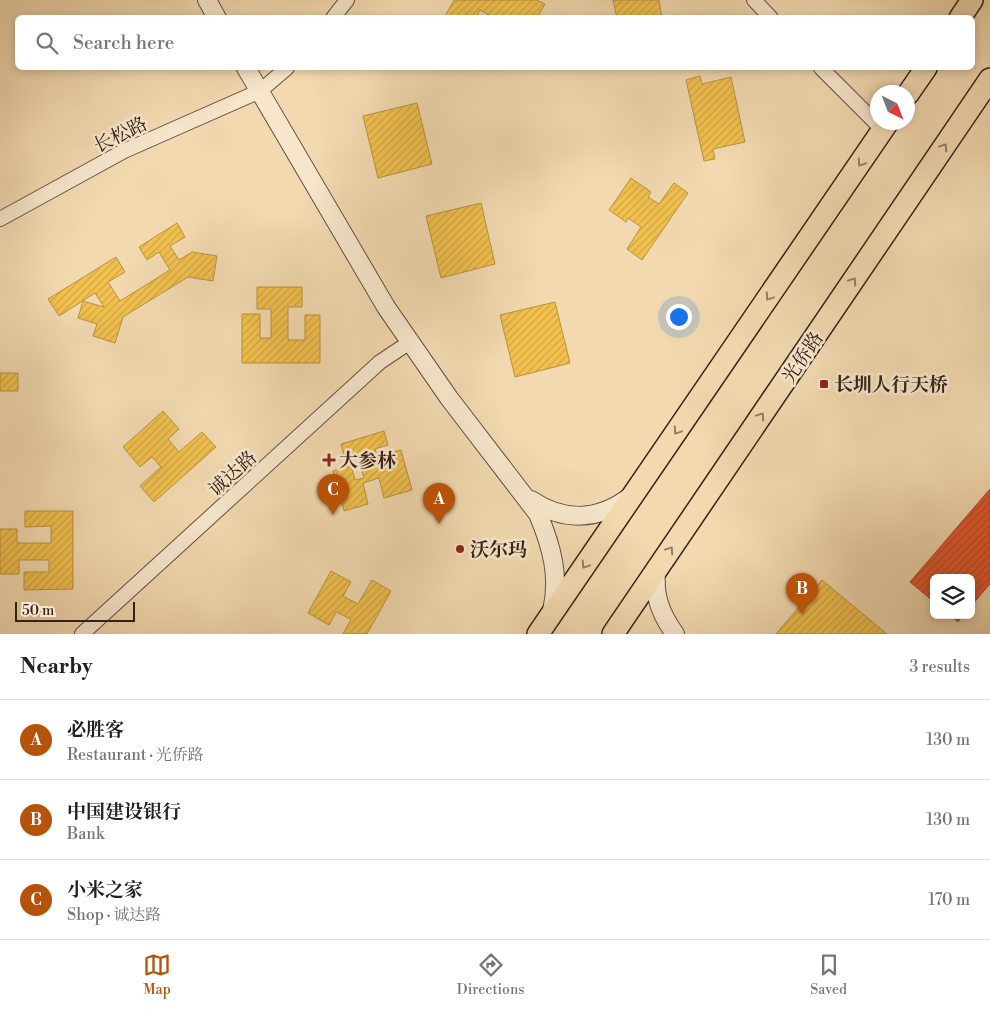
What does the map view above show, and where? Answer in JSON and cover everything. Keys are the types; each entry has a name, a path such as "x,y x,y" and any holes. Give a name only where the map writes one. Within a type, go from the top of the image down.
{"main road":[{"path":"962,15 972,0"},
{"path":"914,85 925,70"},
{"name":"光侨路","path":"613,634 990,80"},
{"path":"538,634 883,130"}],"street":[{"path":"207,0 215,15"},
{"path":"335,15 347,0"},
{"path":"754,0 768,15"},
{"path":"247,70 386,307 449,398 538,514 552,553 556,593 552,614"},
{"name":"长松路","path":"0,219 124,152 260,91 285,70"},
{"path":"823,70 870,112"},
{"name":"诚达路","path":"82,634 380,362 410,342"},
{"path":"526,497 554,512 584,517 611,509 635,492"},
{"path":"656,571 654,589 659,606 675,634"}],"building: Homes":[{"path":"454,0 537,0 545,4 539,15 489,15 480,10 478,15 446,15"},
{"path":"613,0 659,0 662,15 616,15"},
{"path":"700,76 702,84 731,77 745,142 713,149 715,159 704,161 686,80"},
{"path":"417,103 432,164 378,178 363,116"},
{"path":"631,178 651,192 648,197 659,204 674,183 688,193 642,260 627,249 641,227 628,218 626,222 609,210"},
{"path":"481,203 495,264 441,278 426,216"},
{"path":"177,223 185,237 170,246 179,260 192,252 217,256 213,281 188,277 123,317 115,343 93,336 97,324 78,318 83,301 104,307 95,293 59,316 48,299 116,257 125,272 108,282 120,301 170,270 159,252 147,260 139,247"},
{"path":"257,287 302,287 302,307 288,307 288,340 305,340 305,315 320,315 320,363 242,363 242,314 260,314 260,338 271,338 271,309 257,309"},
{"path":"555,302 570,363 515,377 500,315"},
{"path":"0,373 18,373 18,391 0,391"},
{"path":"163,411 179,429 168,439 179,452 202,432 216,447 154,502 140,486 161,467 152,457 140,467 123,447"},
{"path":"384,431 388,445 375,449 380,466 384,465 381,455 401,450 412,490 384,498 379,478 363,483 368,504 344,511 333,471 351,466 355,480 364,478 357,455 345,459 341,444"},
{"path":"25,511 73,511 73,589 24,590 24,572 49,572 49,560 19,560 19,574 0,574 0,529 17,529 17,543 51,543 51,526 25,527"},
{"path":"331,571 351,582 343,596 358,604 372,580 391,591 367,634 343,634 351,619 336,612 329,625 308,613"},
{"path":"822,580 887,634 776,634"}],"building: Shops":[{"path":"990,489 990,584 975,601 975,574 930,574 930,599 910,582"}],"place":[{"name":"长圳人行天桥","path":"824,384"},
{"name":"大参林","path":"329,460"},
{"name":"小米之家","path":"333,515"},
{"name":"必胜客","path":"439,524"},
{"name":"沃尔玛","path":"460,549"},
{"name":"中国建设银行","path":"802,614"}]}
